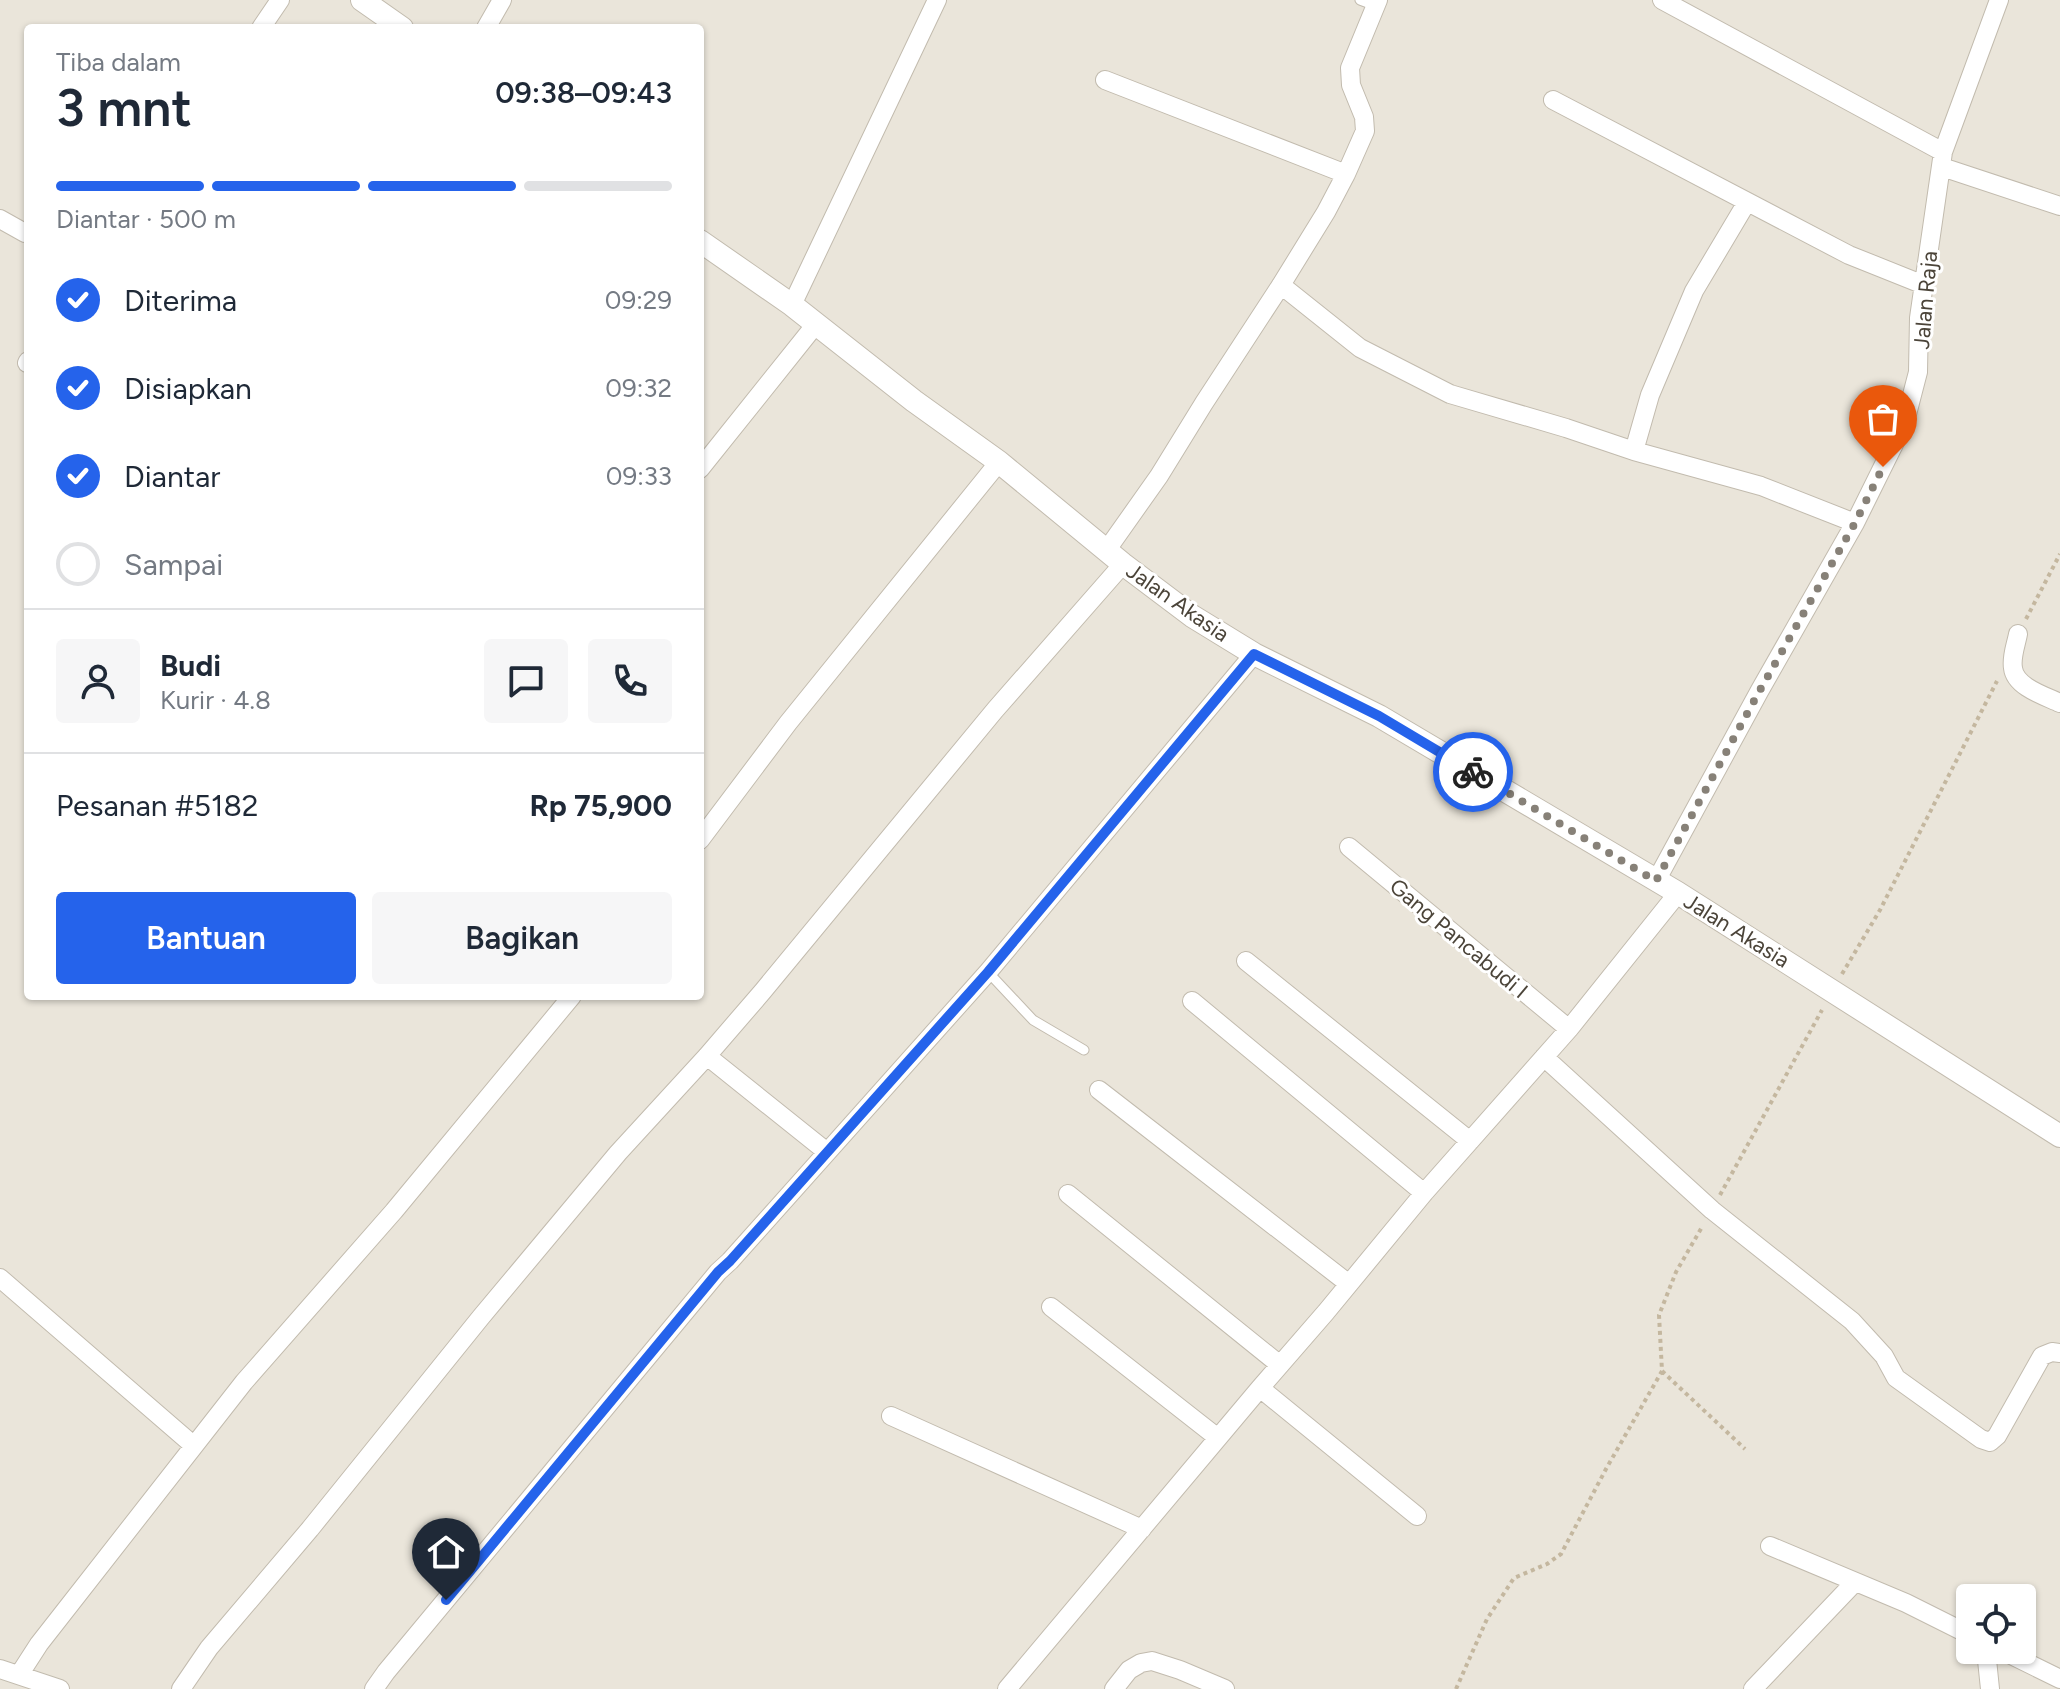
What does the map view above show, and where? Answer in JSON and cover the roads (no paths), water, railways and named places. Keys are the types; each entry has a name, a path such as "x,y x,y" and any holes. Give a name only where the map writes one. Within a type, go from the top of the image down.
{"street":[{"path":"264,24 280,0"},
{"path":"362,0 396,24"},
{"path":"488,24 502,0"},
{"path":"792,305 937,0"},
{"path":"1662,0 1942,160 2060,206"},
{"name":"Jalan Raja","path":"1656,881 1855,523 1905,422 1918,372 1919,318 1942,160 1999,0"},
{"path":"181,1689 209,1648 310,1529 510,1282 618,1153 782,968 995,710 1114,557 1159,476 1281,285 1346,174 1365,131 1364,117 1351,85 1350,68 1372,2"},
{"path":"1105,80 1346,174"},
{"path":"1553,100 1849,255 1924,285"},
{"path":"1634,451 1650,395 1694,291 1747,202"},
{"path":"0,219 24,232"},
{"name":"Jalan Akasia","path":"704,244 792,305 914,401 999,462 1114,557 1192,616 1254,654 1379,716 1678,893 2060,1136"},
{"path":"1281,285 1360,348 1450,394 1634,451 1761,486 1855,523"},
{"path":"704,464 816,324"},
{"path":"704,835 788,723 999,462"},
{"path":"2018,634 2013,659 2016,678 2060,703"},
{"path":"374,1689 718,1272 988,972 1254,654"},
{"name":"Gang Pancabudi I","path":"1349,847 1569,1029"},
{"path":"1007,1689 1424,1193 1569,1029 1678,893"},
{"path":"1246,961 1470,1141"},
{"path":"19,1675 39,1644 244,1382 394,1211 569,1000"},
{"path":"1192,1001 1424,1193"},
{"path":"707,1056 827,1152"},
{"path":"1544,1057 1712,1210 1852,1321 1884,1356 1896,1378 1981,1439 1990,1442 1997,1436 2042,1356 2060,1353"},
{"path":"1099,1090 1349,1284"},
{"path":"1068,1194 1280,1365"},
{"path":"0,1278 193,1445"},
{"path":"1051,1307 1218,1438"},
{"path":"1260,1388 1417,1516"},
{"path":"891,1416 1142,1529"},
{"path":"1770,1546 1906,1603 1956,1628"},
{"path":"1753,1689 1855,1582"},
{"path":"1114,1689 1129,1670 1152,1661 1225,1689"},
{"path":"1987,1664 1990,1689"},
{"path":"2029,1664 2060,1679"},
{"path":"0,1669 55,1688"}],"lane":[{"path":"988,972 1033,1020 1084,1050"}]}
